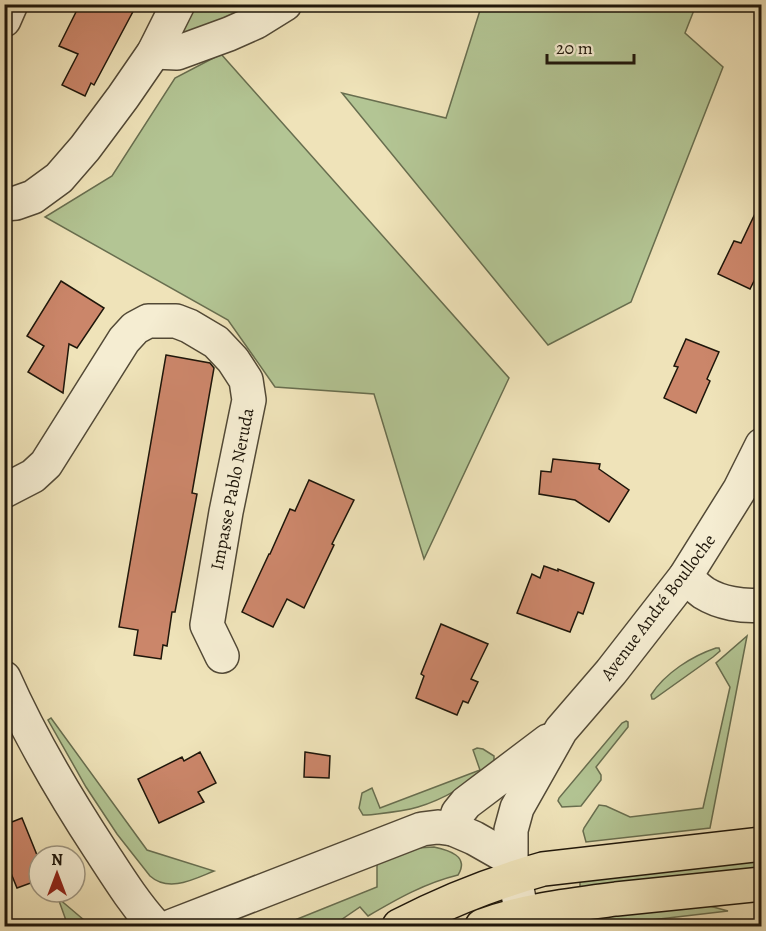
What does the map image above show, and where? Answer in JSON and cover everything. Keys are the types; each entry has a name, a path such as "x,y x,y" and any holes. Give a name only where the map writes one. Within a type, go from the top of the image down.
{"main road":[{"path":"399,927 513,868 543,869 762,844"},
{"path":"482,927 522,914 572,904 762,884"}],"street":[{"path":"4,20 11,4"},
{"path":"4,204 33,197 59,178 85,148 154,52 178,4"},
{"path":"154,52 177,52 229,34 256,22 285,4"},
{"name":"Impasse Pablo Neruda","path":"4,491 33,476 46,464 124,340 135,328 148,321 176,321 216,342 233,360 246,380 249,400 226,512 207,625 222,656"},
{"name":"Avenue André Boulloche","path":"561,730 611,672 685,577 740,489 762,445"},
{"path":"685,577 705,594 724,601 748,606 762,605"},
{"path":"4,678 51,772 72,808 139,908 155,927"},
{"path":"453,829 458,813 466,803 561,730"},
{"path":"522,914 513,868 511,830 518,808 561,730"},
{"path":"172,927 422,828 438,826 453,829 474,838 513,868"}],"green space":[{"path":"482,4 696,5 685,33 723,67 631,302 548,345 342,93 446,118"},
{"path":"187,5 266,5 180,42"},
{"path":"221,54 509,378 424,559 374,394 275,387 228,320 45,217 112,176 175,78"},
{"path":"747,636 710,828 586,842 584,828 599,805 630,817 703,808 730,687 716,663"},
{"path":"716,648 720,651 713,657 652,699 651,695 671,673"},
{"path":"51,718 147,850 214,871 190,881 173,884 165,884 150,876 117,834 86,787 48,720"},
{"path":"626,721 628,727 596,767 601,780 581,806 562,807 558,801 559,798"},
{"path":"477,748 494,756 494,763 468,783 448,794 412,809 363,815 359,808 362,793 372,788 380,808 480,770 473,750"},
{"path":"434,847 456,855 461,863 458,875 423,887 368,916 360,907 332,926 280,926 377,887 377,864 416,848"},
{"path":"761,857 761,871 580,891 580,877"},
{"path":"60,904 65,904 91,926 68,926"},
{"path":"706,905 728,911 599,926 579,926 578,924 579,917"}],"building":[{"path":"80,4 137,4 94,85 91,83 85,96 62,85 78,54 59,46"},
{"path":"762,199 762,265 750,289 718,274 734,241 741,243"},
{"path":"61,281 104,308 77,348 69,344 63,393 28,372 44,346 27,336"},
{"path":"686,339 719,352 707,379 710,381 696,413 664,398 678,367 674,366"},
{"path":"166,355 210,363 214,368 192,493 197,494 175,612 172,612 167,646 163,645 161,659 134,655 138,630 119,627"},
{"path":"553,459 600,464 599,469 629,490 609,522 575,500 539,494 541,471 551,472"},
{"path":"309,480 354,500 304,608 287,599 273,627 242,612 290,509 295,511"},
{"path":"544,566 594,583 583,614 578,612 570,632 517,613 532,574 540,578"},
{"path":"441,624 488,644 471,679 478,682 468,703 463,701 457,715 416,698 424,676 421,674"},
{"path":"200,752 216,783 198,792 204,802 159,823 138,779 182,757 184,761"},
{"path":"305,752 330,756 329,778 304,777"},
{"path":"22,818 33,844 27,844 27,884 17,888 4,856 4,825"}]}
